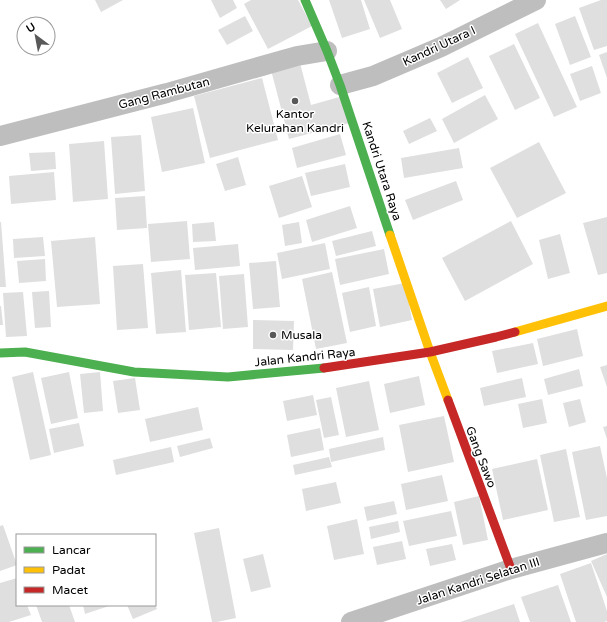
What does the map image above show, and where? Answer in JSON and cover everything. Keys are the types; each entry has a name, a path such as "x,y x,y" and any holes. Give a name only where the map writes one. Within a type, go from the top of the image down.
{"street":[{"name":"Kandri Utara Raya","path":"305,0 340,85 430,352"},
{"name":"Kandri Utara I","path":"340,85 373,76 441,47 536,0"},
{"name":"Gang Rambutan","path":"0,136 167,93 297,56 327,51"},
{"name":"Jalan Kandri Raya","path":"0,353 25,352 134,372 228,376 334,367 430,352 496,337 607,306"},
{"name":"Gang Sawo","path":"430,352 511,570"},
{"name":"Jalan Kandri Selatan III","path":"351,622 511,570 607,543"}],"building":[{"path":"95,0 123,0 101,12"},
{"path":"211,0 233,0 237,8 220,18"},
{"path":"251,0 298,0 312,26 268,49 244,4"},
{"path":"329,0 361,0 370,29 342,38"},
{"path":"364,0 390,0 402,29 380,38"},
{"path":"440,0 460,0 446,9"},
{"path":"601,0 607,0 607,46 594,50 579,8"},
{"path":"245,16 253,31 227,45 218,30"},
{"path":"575,16 591,57 570,65 555,24"},
{"path":"538,23 577,107 554,117 515,34"},
{"path":"514,44 540,98 515,110 489,56"},
{"path":"607,52 607,78 599,55"},
{"path":"468,57 483,88 452,103 437,73"},
{"name":"Kantor Kelurahan Kandri","path":"300,63 311,105 343,96 350,123 289,139 271,70"},
{"path":"592,66 601,93 580,101 570,74"},
{"path":"262,78 278,140 210,158 194,96"},
{"path":"485,95 498,119 454,143 442,119"},
{"path":"193,108 205,163 162,172 151,117"},
{"path":"430,118 437,131 409,144 403,131"},
{"path":"340,134 346,155 297,168 292,148"},
{"path":"141,135 145,191 115,194 111,137"},
{"path":"104,141 108,199 73,202 69,144"},
{"path":"539,142 566,193 517,218 490,168"},
{"path":"459,148 463,168 404,178 401,158"},
{"path":"55,152 56,169 31,171 29,153"},
{"path":"238,157 246,185 225,191 216,164"},
{"path":"345,164 350,187 311,196 305,173"},
{"path":"54,172 56,200 11,204 9,176"},
{"path":"302,176 312,207 279,218 269,186"},
{"path":"456,181 463,200 413,220 405,200"},
{"path":"145,196 147,228 117,230 115,198"},
{"path":"350,206 357,228 312,242 306,220"},
{"path":"607,217 607,273 598,275 583,223"},
{"path":"187,221 190,259 151,262 148,224"},
{"path":"511,221 533,264 465,301 442,258"},
{"path":"1,222 6,287 0,287"},
{"path":"214,222 216,241 193,242 192,224"},
{"path":"299,222 302,243 285,246 282,225"},
{"path":"372,231 376,246 336,256 332,241"},
{"path":"560,234 570,273 548,279 539,240"},
{"path":"43,237 45,256 14,258 13,239"},
{"path":"95,237 100,304 57,307 51,241"},
{"path":"325,243 330,269 282,279 277,253"},
{"path":"238,244 240,266 195,270 193,248"},
{"path":"384,249 389,274 340,285 335,259"},
{"path":"45,259 46,281 19,283 17,261"},
{"path":"276,261 280,307 253,309 249,263"},
{"path":"143,264 148,328 117,330 113,266"},
{"path":"181,270 186,332 156,334 151,273"},
{"path":"332,272 347,343 316,349 302,279"},
{"path":"216,273 221,327 189,330 185,275"},
{"path":"244,274 248,327 223,329 219,276"},
{"path":"405,283 412,320 380,327 373,289"},
{"path":"369,287 376,326 350,332 342,293"},
{"path":"49,291 51,327 35,328 32,292"},
{"path":"23,292 27,336 6,337 3,293"},
{"path":"1,306 3,325 0,325"},
{"name":"Musala","path":"253,320 294,321 293,350 253,349"},
{"path":"577,329 583,356 543,366 537,339"},
{"path":"533,343 538,364 497,373 492,351"},
{"path":"607,365 607,387 600,367"},
{"path":"579,369 583,386 548,395 544,379"},
{"path":"33,372 51,455 30,460 12,377"},
{"path":"69,372 78,418 51,424 41,378"},
{"path":"100,372 103,411 84,413 80,374"},
{"path":"419,376 425,405 390,413 384,384"},
{"path":"135,378 140,410 118,413 113,381"},
{"path":"522,378 526,397 484,406 480,388"},
{"path":"369,381 379,430 346,437 336,388"},
{"path":"313,395 317,415 287,421 283,401"},
{"path":"331,397 339,435 324,438 316,400"},
{"path":"542,399 547,423 523,428 518,404"},
{"path":"580,399 586,422 569,427 563,403"},
{"path":"198,407 203,430 150,442 145,419"},
{"path":"444,416 454,462 408,472 399,425"},
{"path":"79,423 84,446 54,453 49,429"},
{"path":"607,426 607,439 603,427"},
{"path":"320,428 324,450 291,457 287,435"},
{"path":"383,437 385,450 331,462 329,449"},
{"path":"210,438 213,448 180,457 177,446"},
{"path":"600,446 607,478 607,516 586,520 572,452"},
{"path":"171,447 174,462 116,475 113,460"},
{"path":"566,449 580,517 554,522 540,455"},
{"path":"329,457 332,467 295,475 293,465"},
{"path":"537,459 548,510 503,520 492,469"},
{"path":"442,475 448,501 406,510 401,484"},
{"path":"336,482 341,503 306,511 302,489"},
{"path":"479,496 488,540 463,545 454,502"},
{"path":"394,501 397,514 367,521 364,507"},
{"path":"451,511 457,536 409,546 403,521"},
{"path":"357,519 364,554 334,560 327,526"},
{"path":"398,521 400,532 371,539 369,527"},
{"path":"3,525 16,565 0,571 0,526"},
{"path":"219,528 236,618 212,622 194,533"},
{"path":"402,541 406,559 377,565 373,547"},
{"path":"452,544 456,560 430,566 426,549"},
{"path":"263,554 271,587 251,592 243,559"},
{"path":"607,554 607,597 591,561"},
{"path":"591,563 607,611 607,621 576,622 560,574"},
{"path":"16,578 16,606 27,606 31,615 9,622 0,622 0,583"},
{"path":"558,585 571,622 530,622 521,597"},
{"path":"514,604 520,622 460,622"},
{"path":"36,606 69,606 75,622 42,622"},
{"path":"83,606 109,606 85,614"},
{"path":"127,606 156,606 157,609 133,619"}],"traffic: fast":[{"path":"305,0 340,85 390,235"},
{"path":"0,353 25,352 134,372 228,377 324,368"}],"traffic: slow":[{"path":"390,235 448,400"},
{"path":"515,332 607,306"}],"traffic: jam":[{"path":"324,368 430,352 515,332"},
{"path":"448,400 511,569"}],"place":[{"name":"Kantor Kelurahan Kandri","path":"295,101"},
{"name":"Musala","path":"273,335"}]}
